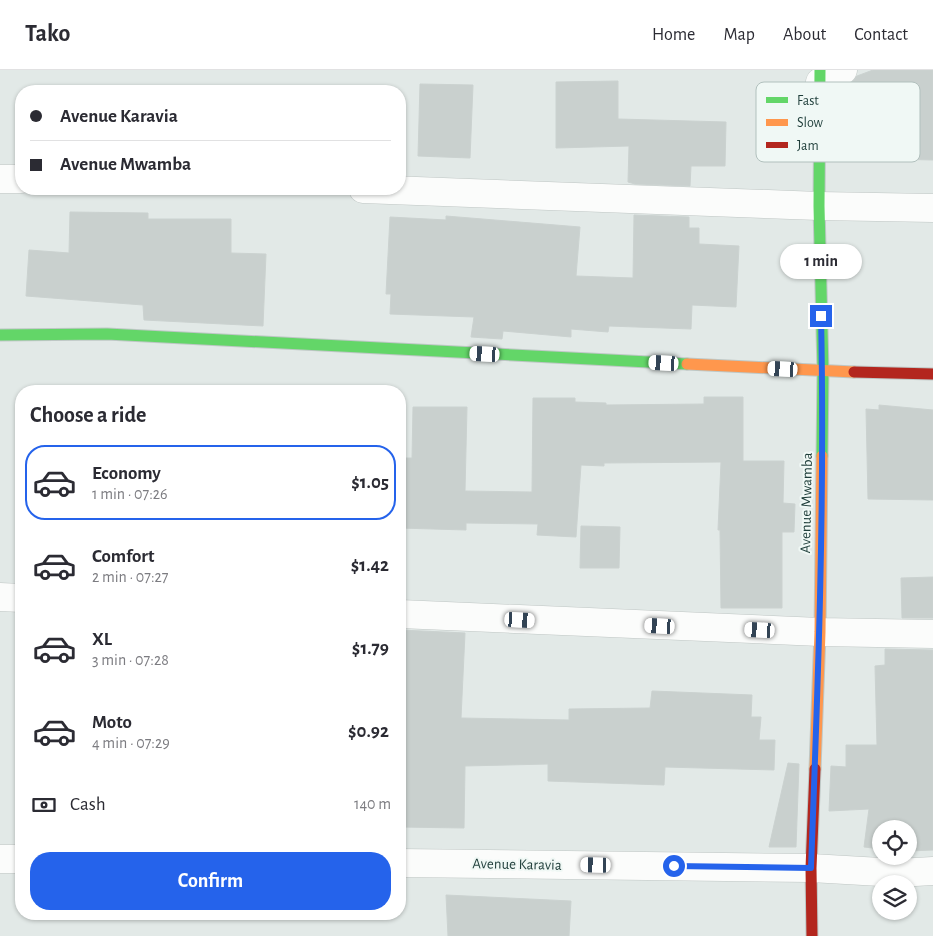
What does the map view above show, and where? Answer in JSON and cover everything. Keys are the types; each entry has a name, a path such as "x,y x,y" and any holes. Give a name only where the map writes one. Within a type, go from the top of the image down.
{"street":[{"name":"Avenue Mwamba","path":"812,936 811,868 820,632 822,371 819,206 822,162"},
{"path":"0,179 15,179"},
{"path":"406,191 819,206 933,208"},
{"path":"0,335 107,334 822,371 933,374"},
{"path":"0,597 15,598"},
{"path":"406,614 820,632 933,634"},
{"path":"0,859 15,859"},
{"name":"Avenue Karavia","path":"406,863 811,868 933,872"}],"building":[{"path":"873,70 933,70 933,160 920,160 920,82 852,82 857,76"},
{"path":"618,81 618,119 726,122 725,166 691,166 690,186 635,184 628,182 629,146 556,148 556,82"},
{"path":"420,84 473,85 470,158 418,156"},
{"path":"70,212 148,213 148,219 231,219 231,253 266,254 263,326 144,320 143,305 26,296 29,250 69,253"},
{"path":"634,215 689,217 689,228 699,228 699,244 739,246 736,307 692,305 691,329 609,326 608,332 571,329 571,337 503,331 502,339 471,337 474,317 390,314 391,294 386,294 390,217 446,220 446,216 580,227 576,276 633,278"},
{"path":"704,397 743,397 743,461 784,461 783,503 795,504 794,532 782,532 782,608 721,608 720,530 718,530 721,462 604,463 604,466 581,465 576,537 537,535 538,524 466,523 466,530 406,528 406,458 412,458 413,407 467,407 465,491 532,492 533,398 575,398 575,402 606,403 606,405 704,404"},
{"path":"879,405 933,410 933,500 868,499 866,409 879,410"},
{"path":"581,526 620,527 619,568 580,568"},
{"path":"933,577 933,618 902,618 901,578"},
{"path":"406,630 465,633 461,718 569,720 569,709 650,708 652,691 752,695 751,717 761,717 759,740 775,740 774,770 665,767 664,785 548,781 548,764 465,766 464,828 406,827"},
{"path":"885,649 933,650 933,850 917,851 917,820 872,820 872,848 864,847 869,809 829,811 831,766 846,767 846,745 877,745 875,666 885,665"},
{"path":"788,763 799,764 796,847 769,847"},
{"path":"446,895 571,901 569,936 448,936"}],"traffic: fast":[{"path":"820,70 820,82"},
{"path":"819,162 823,371 822,456"},
{"path":"0,335 107,334 687,364"}],"traffic: slow":[{"path":"687,364 854,372"},
{"path":"815,769 820,632 822,456"}],"traffic: jam":[{"path":"854,372 933,374"},
{"path":"812,936 811,868 815,769"}],"route":[{"path":"674,866 811,868 820,632 821,316"}]}
